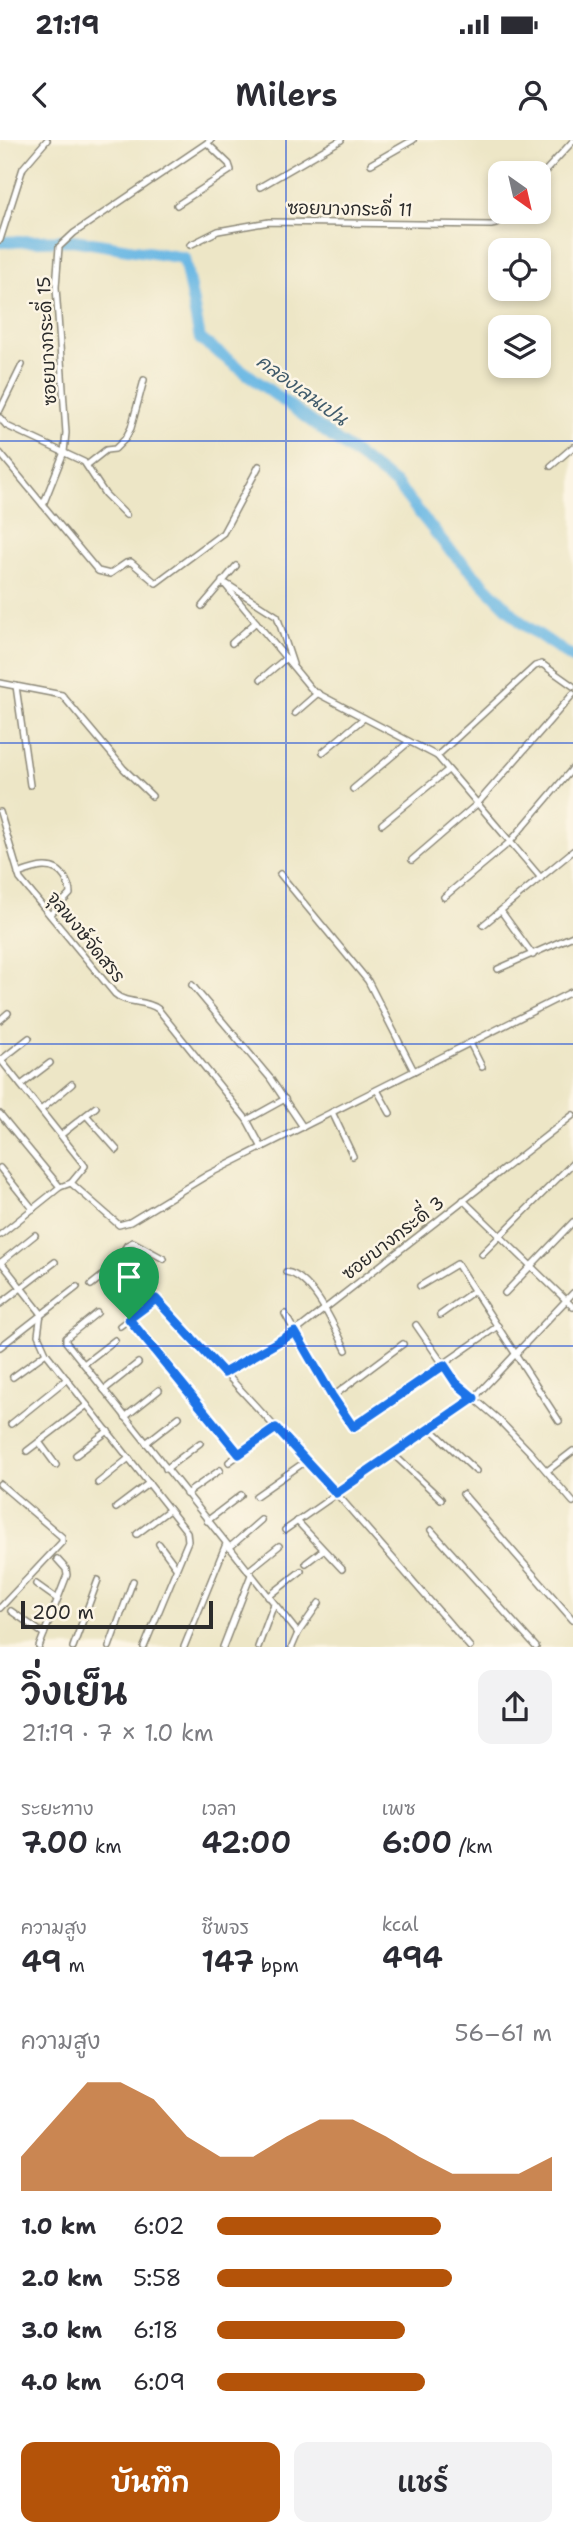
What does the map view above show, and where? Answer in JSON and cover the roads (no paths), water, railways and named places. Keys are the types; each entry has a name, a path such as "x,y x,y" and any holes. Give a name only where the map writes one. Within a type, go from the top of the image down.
{"street":[{"path":"0,240 23,168 47,140"},
{"path":"260,187 341,140"},
{"path":"371,164 413,140"},
{"path":"177,205 231,170 209,141"},
{"name":"ซอยบางกระดี่ 15","path":"43,505 64,452 66,433 56,287 57,250 74,233 209,141"},
{"path":"551,165 573,141"},
{"name":"ซอยบางกระดี่ 11","path":"190,245 218,231 269,222 496,224"},
{"path":"0,410 22,365"},
{"path":"87,465 106,450 117,448 125,439 131,428 144,380"},
{"path":"0,418 7,426 87,465 106,494 126,516"},
{"path":"551,466 573,447"},
{"path":"0,453 98,571 110,574 131,562 156,583 223,533 259,466"},
{"path":"224,584 236,566"},
{"path":"224,584 318,693 437,756 541,878"},
{"path":"224,584 277,616 294,667"},
{"path":"232,643 256,622"},
{"path":"261,679 286,658"},
{"path":"437,756 535,666 542,664 573,686"},
{"path":"0,683 62,695 124,769 152,796"},
{"path":"16,686 30,785"},
{"path":"295,713 318,693"},
{"path":"412,860 477,804 573,694"},
{"path":"323,751 364,718"},
{"path":"353,789 409,742"},
{"path":"444,897 510,842 573,768"},
{"path":"382,824 448,770"},
{"name":"จุลพงษ์จัดสรร","path":"0,812 18,874 50,915 120,999 150,1004 158,1009 247,1120 261,1146"},
{"path":"483,925 573,851"},
{"path":"18,874 39,867 61,871 71,889 70,894 50,915"},
{"path":"280,874 368,981 414,1071"},
{"path":"501,911 533,955"},
{"path":"498,969 573,936"},
{"path":"192,985 270,1078 303,1127"},
{"path":"71,1183 115,1222 119,1225 125,1224 261,1146 573,991"},
{"path":"0,1020 8,1013"},
{"path":"0,1235 60,1187 71,1183 85,1166 0,1060 29,1038"},
{"path":"470,1043 482,1067"},
{"path":"22,1085 50,1063"},
{"path":"41,1109 72,1084"},
{"path":"377,1090 390,1113"},
{"path":"247,1120 285,1099"},
{"path":"62,1134 96,1107"},
{"path":"332,1112 353,1156"},
{"path":"0,1114 60,1187"},
{"path":"86,1115 117,1150"},
{"name":"ซอยบางกระดี่ 3","path":"224,1373 295,1332 573,1115"},
{"path":"482,1254 573,1163"},
{"path":"0,1168 33,1209"},
{"path":"463,1200 573,1307"},
{"path":"505,1293 573,1222"},
{"path":"35,1235 1,1263 41,1314 38,1335 46,1353 188,1535 188,1541 144,1647"},
{"path":"164,1259 133,1242 127,1245 120,1256 120,1262 336,1493 470,1647"},
{"path":"0,1304 55,1262"},
{"path":"91,1285 120,1262"},
{"path":"420,1286 457,1264 559,1420"},
{"path":"286,1272 298,1275 326,1309 346,1350"},
{"path":"0,1347 77,1287"},
{"path":"440,1315 474,1290"},
{"path":"285,1530 474,1398 573,1293"},
{"path":"120,1325 156,1299"},
{"path":"97,1313 65,1340 298,1633"},
{"path":"285,1314 353,1427 498,1326"},
{"path":"129,1319 239,1454"},
{"path":"416,1325 456,1383 498,1419 573,1502"},
{"path":"84,1364 115,1340"},
{"path":"332,1396 403,1344"},
{"path":"13,1377 46,1353"},
{"path":"104,1390 138,1363"},
{"path":"10,1424 67,1379"},
{"path":"125,1418 159,1390"},
{"path":"27,1451 87,1405"},
{"path":"146,1443 179,1417"},
{"path":"229,1462 276,1428"},
{"path":"429,1428 476,1471"},
{"path":"76,1455 107,1431"},
{"path":"39,1442 55,1465"},
{"path":"166,1469 200,1443"},
{"path":"547,1471 573,1451"},
{"path":"393,1454 441,1499"},
{"path":"98,1483 129,1458"},
{"path":"256,1496 306,1461"},
{"path":"186,1494 220,1470"},
{"path":"0,1483 62,1537 62,1542 0,1608"},
{"path":"116,1508 149,1483"},
{"path":"463,1494 573,1620"},
{"path":"207,1521 241,1495"},
{"path":"137,1534 169,1510"},
{"path":"184,1647 227,1546 261,1520"},
{"path":"298,1521 342,1569"},
{"path":"431,1530 536,1647"},
{"path":"159,1544 176,1567"},
{"path":"223,1647 249,1573 279,1546"},
{"path":"306,1563 323,1550"},
{"path":"39,1647 67,1572 57,1559"},
{"path":"268,1597 301,1571"},
{"path":"73,1647 98,1580"},
{"path":"108,1647 133,1581"},
{"path":"36,1584 57,1599"},
{"path":"292,1647 318,1603"},
{"path":"258,1647 274,1604"},
{"path":"11,1611 44,1634"}],"waterway":[{"name":"คลองเลนเปน","path":"0,242 73,240 184,258 200,339 397,485 448,548 523,624 573,658"}]}
